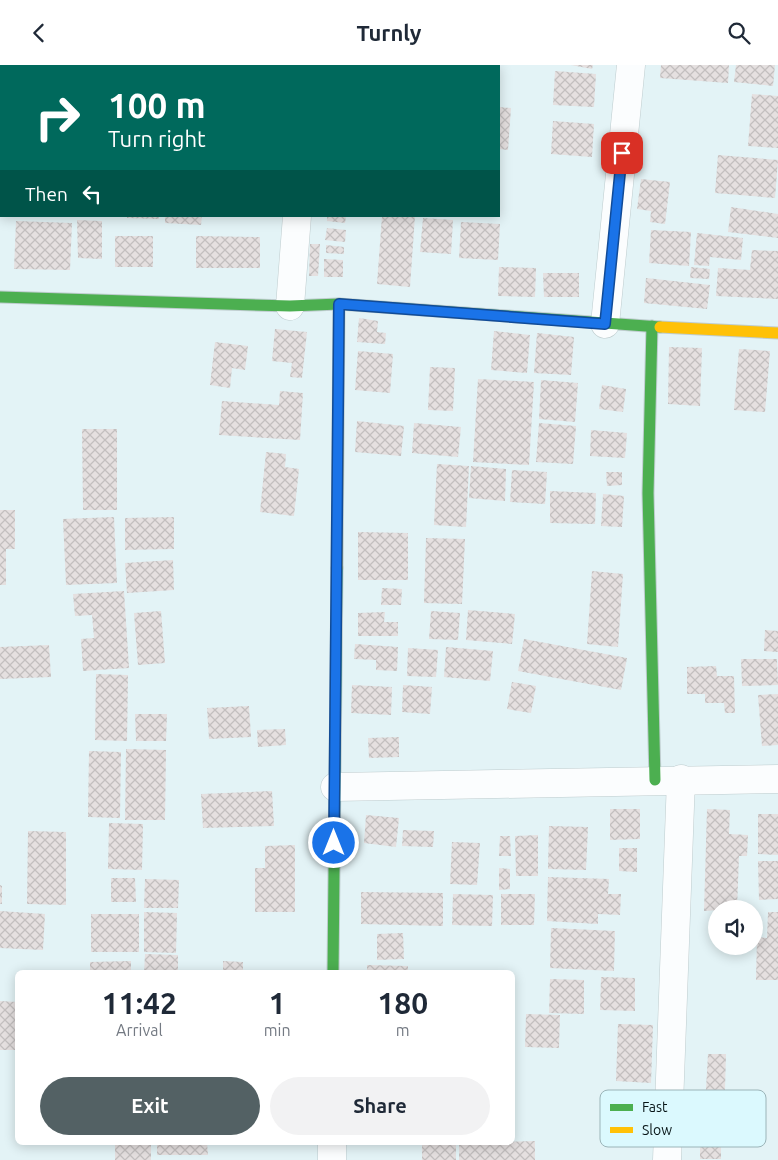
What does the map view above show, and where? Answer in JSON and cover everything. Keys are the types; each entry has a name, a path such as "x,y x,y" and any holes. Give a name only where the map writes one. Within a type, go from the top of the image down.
{"street":[{"path":"605,324 631,65"},
{"path":"290,306 296,217"},
{"path":"0,297 290,306 339,304 605,324 778,333"},
{"path":"333,970 339,304"},
{"path":"652,326 648,493 668,780 667,1090"},
{"path":"335,787 778,779"},
{"path":"332,1145 332,1160"},
{"path":"667,1147 667,1160"}],"building":[{"path":"571,65 593,65 592,69"},
{"path":"661,65 729,65 728,83 660,78"},
{"path":"736,65 775,65 773,86 734,82"},
{"path":"555,71 596,74 594,107 553,105"},
{"path":"752,94 778,96 778,148 748,146"},
{"path":"500,107 511,108 508,150 500,149"},
{"path":"553,121 594,124 592,157 551,154"},
{"path":"718,155 778,160 775,198 715,193"},
{"path":"641,179 670,182 665,224 650,222 651,211 637,209"},
{"path":"731,207 778,214 778,238 728,232"},
{"path":"159,217 159,219 127,218"},
{"path":"165,217 202,217 201,225 165,223"},
{"path":"327,217 346,217 345,223 327,221"},
{"path":"382,217 415,217 410,287 377,284"},
{"path":"423,218 453,220 451,254 420,252"},
{"path":"77,220 102,221 102,259 78,258"},
{"path":"16,221 72,223 70,270 14,269"},
{"path":"461,222 500,224 498,260 459,258"},
{"path":"327,228 346,230 345,242 325,240"},
{"path":"651,230 691,232 689,266 649,263"},
{"path":"697,233 743,238 741,260 710,257 709,266 694,265"},
{"path":"115,236 153,236 153,267 115,267"},
{"path":"196,236 260,237 260,268 196,268"},
{"path":"310,244 320,244 318,276 309,276"},
{"path":"326,245 344,247 344,254 326,253"},
{"path":"752,250 778,251 778,299 716,296 718,268 750,270"},
{"path":"324,259 343,260 343,277 324,277"},
{"path":"499,267 536,268 535,297 498,296"},
{"path":"691,267 710,269 709,279 690,278"},
{"path":"543,273 579,273 579,297 544,297"},
{"path":"646,278 710,285 707,309 644,303"},
{"path":"359,318 378,321 377,332 386,333 385,344 357,342"},
{"path":"275,329 307,332 302,378 290,377 292,363 272,361"},
{"path":"494,331 530,335 527,373 491,370"},
{"path":"537,333 574,337 571,375 534,373"},
{"path":"215,342 248,346 245,370 232,368 230,388 210,385"},
{"path":"669,347 702,348 700,406 668,404"},
{"path":"739,349 770,351 765,412 734,410"},
{"path":"358,351 393,354 390,393 355,390"},
{"path":"430,367 455,368 453,411 428,410"},
{"path":"478,379 534,382 529,465 473,462"},
{"path":"541,380 578,383 575,422 539,419"},
{"path":"602,385 626,389 623,412 599,409"},
{"path":"280,391 303,393 300,440 219,435 222,401 279,405"},
{"path":"357,421 404,426 401,456 355,452"},
{"path":"414,423 461,427 458,457 412,453"},
{"path":"539,423 576,426 573,464 536,462"},
{"path":"82,429 117,429 117,510 83,510"},
{"path":"591,430 627,433 625,458 590,456"},
{"path":"266,452 286,454 285,467 299,469 294,516 260,512"},
{"path":"437,464 469,466 466,527 434,525"},
{"path":"471,466 506,469 505,501 469,498"},
{"path":"512,470 547,472 545,504 510,502"},
{"path":"606,472 622,472 622,485 607,486"},
{"path":"550,491 596,493 595,524 550,523"},
{"path":"603,494 624,496 622,527 601,526"},
{"path":"0,510 15,510 15,549 6,549 6,585 0,585"},
{"path":"114,517 117,583 66,585 63,519"},
{"path":"174,517 174,549 125,550 125,518"},
{"path":"358,532 408,533 408,580 358,580"},
{"path":"426,538 465,539 462,604 424,603"},
{"path":"173,560 174,590 127,593 125,563"},
{"path":"592,571 623,574 618,647 587,644"},
{"path":"382,588 402,589 401,605 381,605"},
{"path":"124,591 129,668 83,671 81,639 94,638 92,615 75,616 73,594"},
{"path":"468,610 515,614 512,644 466,640"},
{"path":"161,611 165,663 138,665 134,613"},
{"path":"431,611 460,613 458,640 429,639"},
{"path":"385,612 384,622 398,622 398,636 358,636 358,613"},
{"path":"765,630 778,631 778,652 764,651"},
{"path":"524,639 627,658 621,690 518,671"},
{"path":"355,644 398,647 397,671 376,670 376,660 354,659"},
{"path":"49,645 51,677 0,679 0,647"},
{"path":"446,647 493,651 490,681 444,677"},
{"path":"408,648 438,650 436,677 407,676"},
{"path":"741,659 777,659 778,685 742,686"},
{"path":"716,666 717,676 734,676 735,713 725,713 724,703 705,703 705,694 687,694 687,667"},
{"path":"96,674 128,675 127,741 95,740"},
{"path":"512,682 536,686 531,713 507,709"},
{"path":"352,685 392,687 391,715 351,713"},
{"path":"403,685 432,687 430,714 402,712"},
{"path":"778,694 778,745 762,746 758,695"},
{"path":"249,706 251,737 209,739 207,708"},
{"path":"135,714 167,714 166,741 136,741"},
{"path":"285,729 286,745 258,747 257,730"},
{"path":"399,737 399,757 369,758 368,738"},
{"path":"126,749 166,750 165,820 125,820"},
{"path":"89,751 121,752 120,818 88,817"},
{"path":"272,791 274,826 203,828 201,794"},
{"path":"610,809 640,809 640,839 610,840"},
{"path":"707,809 730,810 729,834 748,835 747,856 739,856 737,900 708,900 708,911 704,911"},
{"path":"758,814 778,814 778,855 758,854"},
{"path":"366,815 399,818 396,847 364,843"},
{"path":"109,823 143,824 142,870 108,869"},
{"path":"549,826 588,827 586,870 548,869"},
{"path":"403,830 434,831 433,847 402,846"},
{"path":"28,831 66,832 66,905 27,904"},
{"path":"538,835 538,876 516,876 515,836"},
{"path":"500,836 510,836 511,856 499,856"},
{"path":"452,842 480,843 477,885 450,884"},
{"path":"295,845 295,912 255,912 255,868 265,868 265,846"},
{"path":"619,848 637,848 637,872 619,871"},
{"path":"758,861 778,861 778,899 759,900"},
{"path":"499,868 510,869 510,889 499,890"},
{"path":"548,877 609,879 608,894 621,894 620,915 598,914 598,924 547,921"},
{"path":"111,878 135,878 136,902 111,902"},
{"path":"145,879 179,880 178,908 144,908"},
{"path":"0,885 2,886 2,904 0,904"},
{"path":"361,892 443,893 443,926 361,924"},
{"path":"453,894 493,895 492,926 452,925"},
{"path":"501,894 535,894 534,925 501,925"},
{"path":"0,911 45,914 43,950 0,948"},
{"path":"144,912 177,913 176,953 144,952"},
{"path":"768,912 778,912 778,980 756,980 757,955 763,955 763,938 767,938"},
{"path":"91,914 139,914 139,952 91,952"},
{"path":"551,928 615,931 614,971 550,968"},
{"path":"403,933 404,959 377,960 377,934"},
{"path":"145,954 178,955 178,970 144,970"},
{"path":"131,961 131,970 90,970 90,962"},
{"path":"223,961 243,962 243,970 223,970"},
{"path":"367,965 408,966 408,970 367,970"},
{"path":"601,977 635,978 635,1011 600,1010"},
{"path":"550,979 584,980 584,1014 549,1013"},
{"path":"0,1001 15,1002 15,1050 0,1050"},
{"path":"526,1014 560,1015 559,1048 525,1047"},
{"path":"618,1024 653,1025 651,1083 616,1081"},
{"path":"708,1054 726,1054 725,1090 706,1090"},
{"path":"535,1141 535,1160 459,1160 459,1145 515,1145 515,1142"},
{"path":"115,1145 151,1145 151,1160 115,1160"},
{"path":"157,1145 207,1145 208,1155 157,1155"},
{"path":"422,1145 456,1145 456,1160 422,1160"},
{"path":"700,1147 721,1147 721,1159 700,1159"}],"traffic: fast":[{"path":"0,297 290,306 339,304 660,327"},
{"path":"652,326 648,493 655,780"},
{"path":"333,970 337,568"}],"traffic: slow":[{"path":"337,568 339,304"},
{"path":"660,327 778,333"}],"route":[{"path":"334,843 339,304 605,324 622,153"}]}
